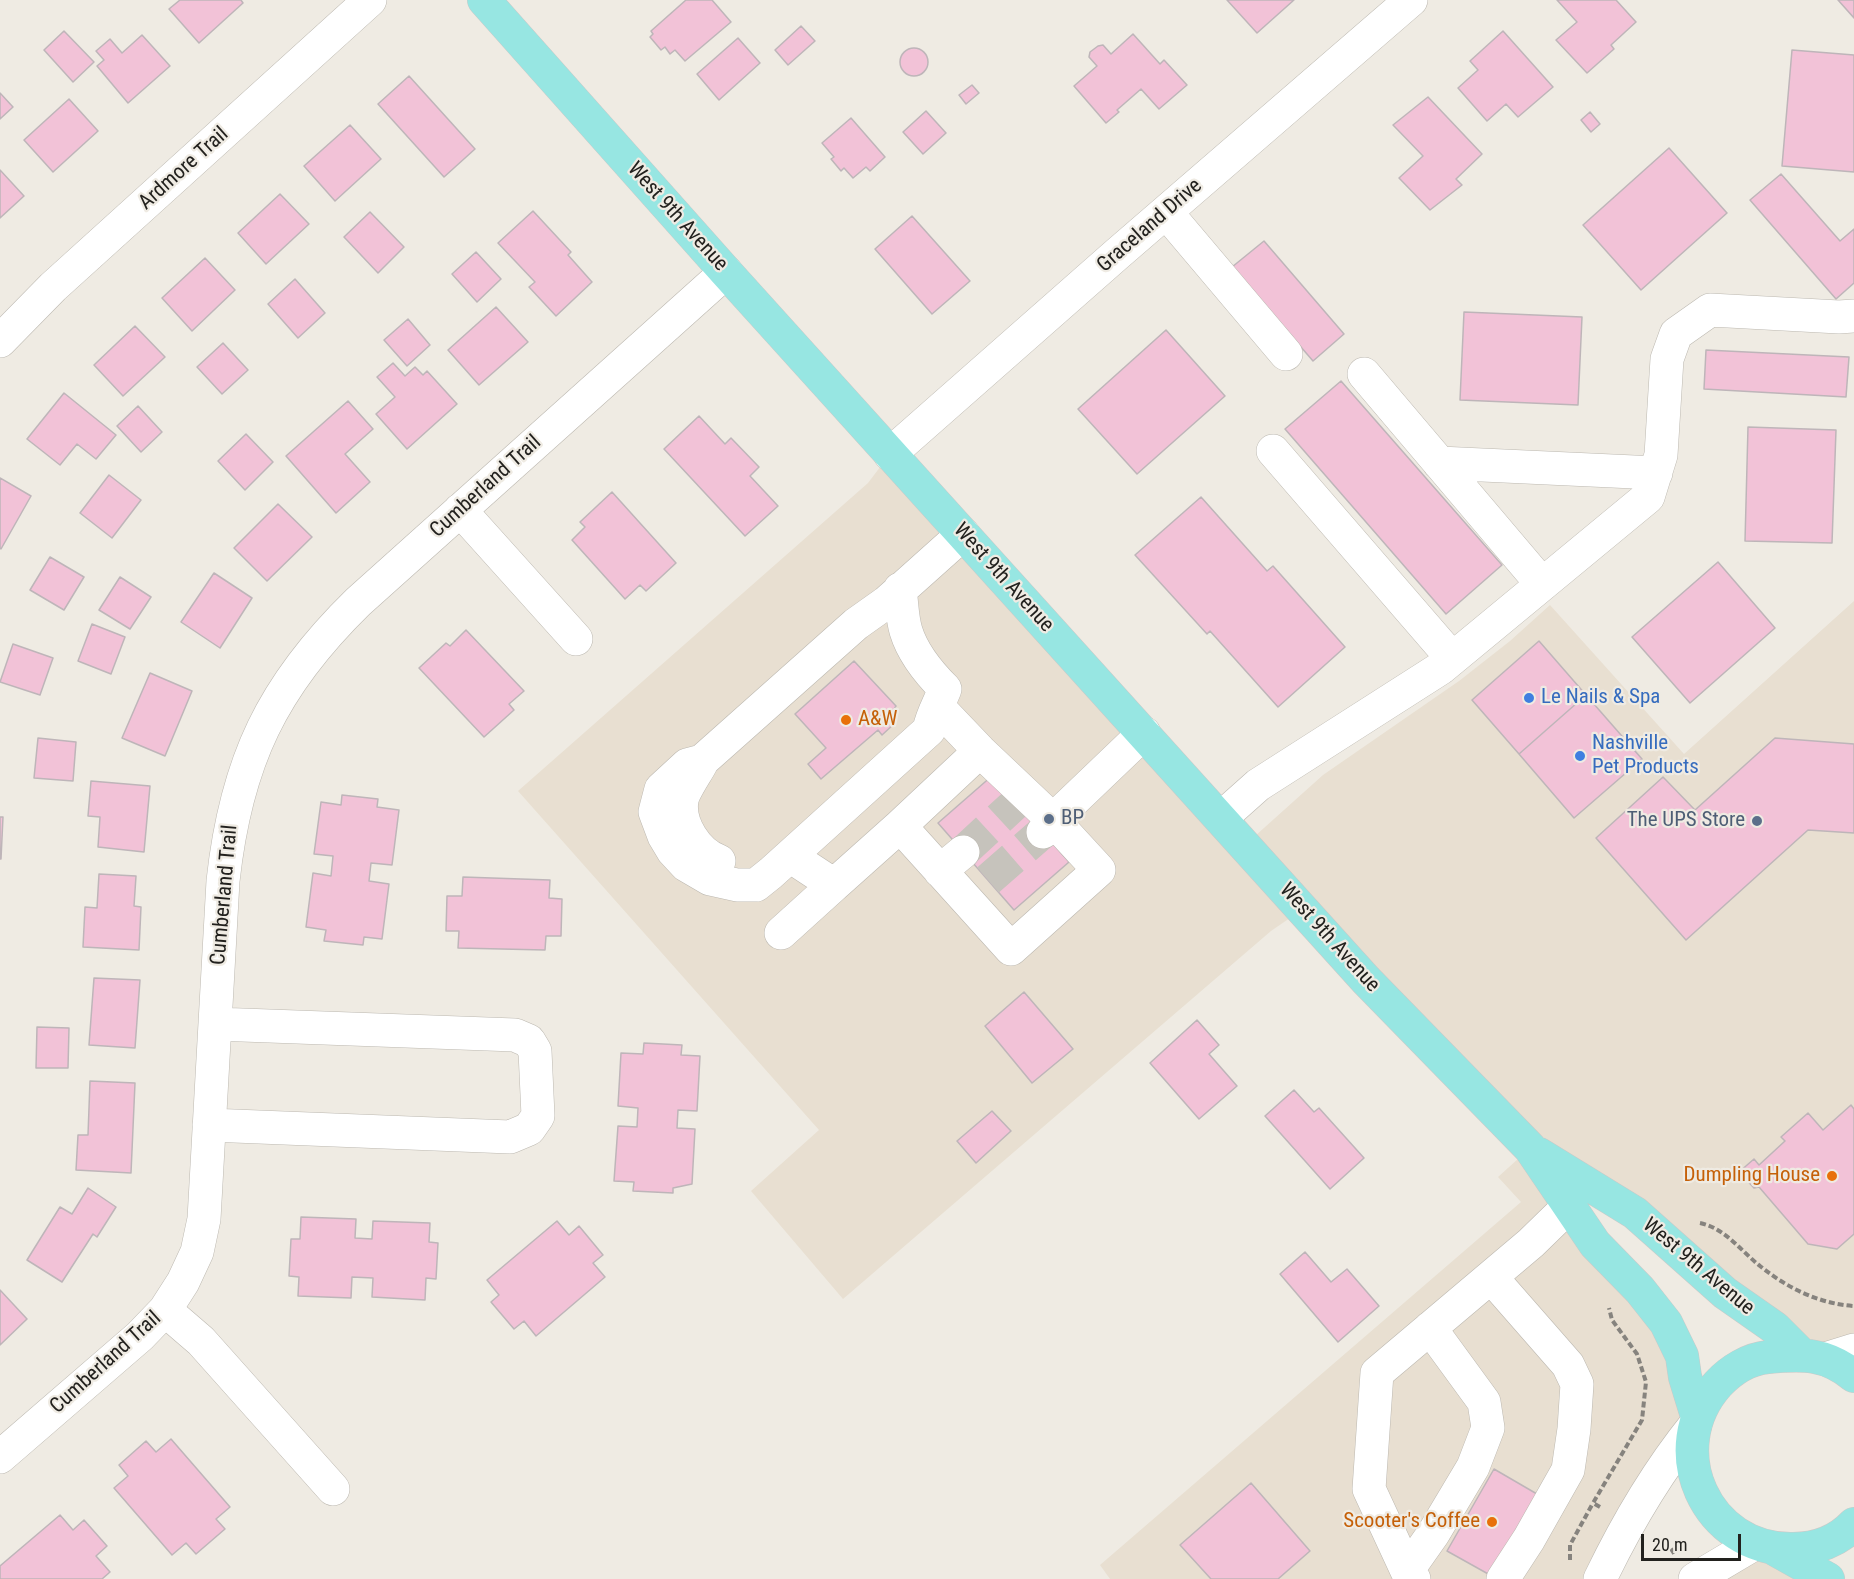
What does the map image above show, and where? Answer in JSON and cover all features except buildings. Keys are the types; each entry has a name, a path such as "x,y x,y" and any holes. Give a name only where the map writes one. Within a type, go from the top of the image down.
{"main road":[{"name":"West 9th Avenue","path":"484,0 726,272 1366,980 1530,1148 1595,1244 1640,1290 1669,1330 1682,1356 1696,1421"},
{"name":"West 9th Avenue","path":"1530,1148 1635,1213 1725,1293 1775,1328 1827,1354 1854,1376"},
{"path":"1827,1354 1757,1358 1725,1377 1712,1391 1696,1421 1692,1461 1702,1496 1710,1510 1724,1524 1828,1579"},
{"path":"1765,1547 1811,1549 1844,1535 1854,1524"}],"street":[{"name":"Ardmore Trail","path":"0,341 53,287 370,0"},
{"name":"Graceland Drive","path":"890,454 1411,0"},
{"path":"1166,212 1286,354"},
{"name":"Cumberland Trail","path":"0,1457 140,1336 165,1310 183,1282 196,1252 204,1219 227,845 243,777 271,712 289,682 332,627 726,272"},
{"path":"1221,818 1258,785 1440,668 1648,497 1661,454 1667,359 1676,334 1710,310 1854,316"},
{"path":"1364,374 1542,584"},
{"path":"1273,451 1452,658"},
{"path":"1439,463 1656,473"},
{"path":"460,510 576,639"},
{"path":"935,711 918,716 758,860 745,866 730,865 715,860 698,845 686,827 682,812 682,798 702,761 856,624 963,534"},
{"path":"702,761 687,765 661,789 655,812 664,836 673,851 686,865 710,879 737,885 756,885 929,730 945,689 915,651 905,630 900,589"},
{"path":"900,826 952,862 977,890 1011,950 1099,870 1048,826 980,752 935,711"},
{"path":"1048,826 1144,733"},
{"path":"781,933 980,752"},
{"path":"790,856 834,885"},
{"path":"209,1125 510,1137 529,1130 538,1116 535,1051 530,1041 514,1035 215,1024"},
{"path":"1411,1575 1369,1489 1377,1373 1531,1243 1569,1206"},
{"path":"1491,1277 1568,1365 1577,1384 1568,1470 1529,1539 1503,1579"},
{"path":"165,1310 201,1341 333,1489"},
{"path":"1411,1575 1433,1533 1473,1467 1488,1428 1484,1402 1430,1328"},
{"path":"1600,1579 1629,1523 1696,1421"},
{"path":"1695,1579 1765,1547"}],"path":[{"path":"1722,1232 1781,1282 1823,1301 1854,1306"},
{"path":"1570,1545 1593,1503"}],"shaded area":[{"path":"890,454 1245,845 1323,775 1459,681 1510,641 1550,605 1684,754 1854,601 1854,1350 1825,1359 1531,1149 1640,1290 1697,1416 1600,1579 1110,1579 1100,1565 1521,1202 1498,1177 1529,1149 1303,909 1271,931 843,1299 751,1191 819,1130 518,791 868,483"},
{"path":"1754,1544 1828,1579 1695,1579"}],"tunnel":[{"path":"963,852 1017,802"},
{"path":"988,880 1043,832"}],"place":[{"name":"Le Nails & Spa","path":"1529,698"},
{"name":"A&W","path":"846,720"},
{"name":"Nashville Pet Products","path":"1580,756"},
{"name":"BP","path":"1049,819"},
{"name":"The UPS Store","path":"1757,821"},
{"name":"Dumpling House","path":"1832,1176"},
{"name":"Scooter's Coffee","path":"1492,1522"}]}
